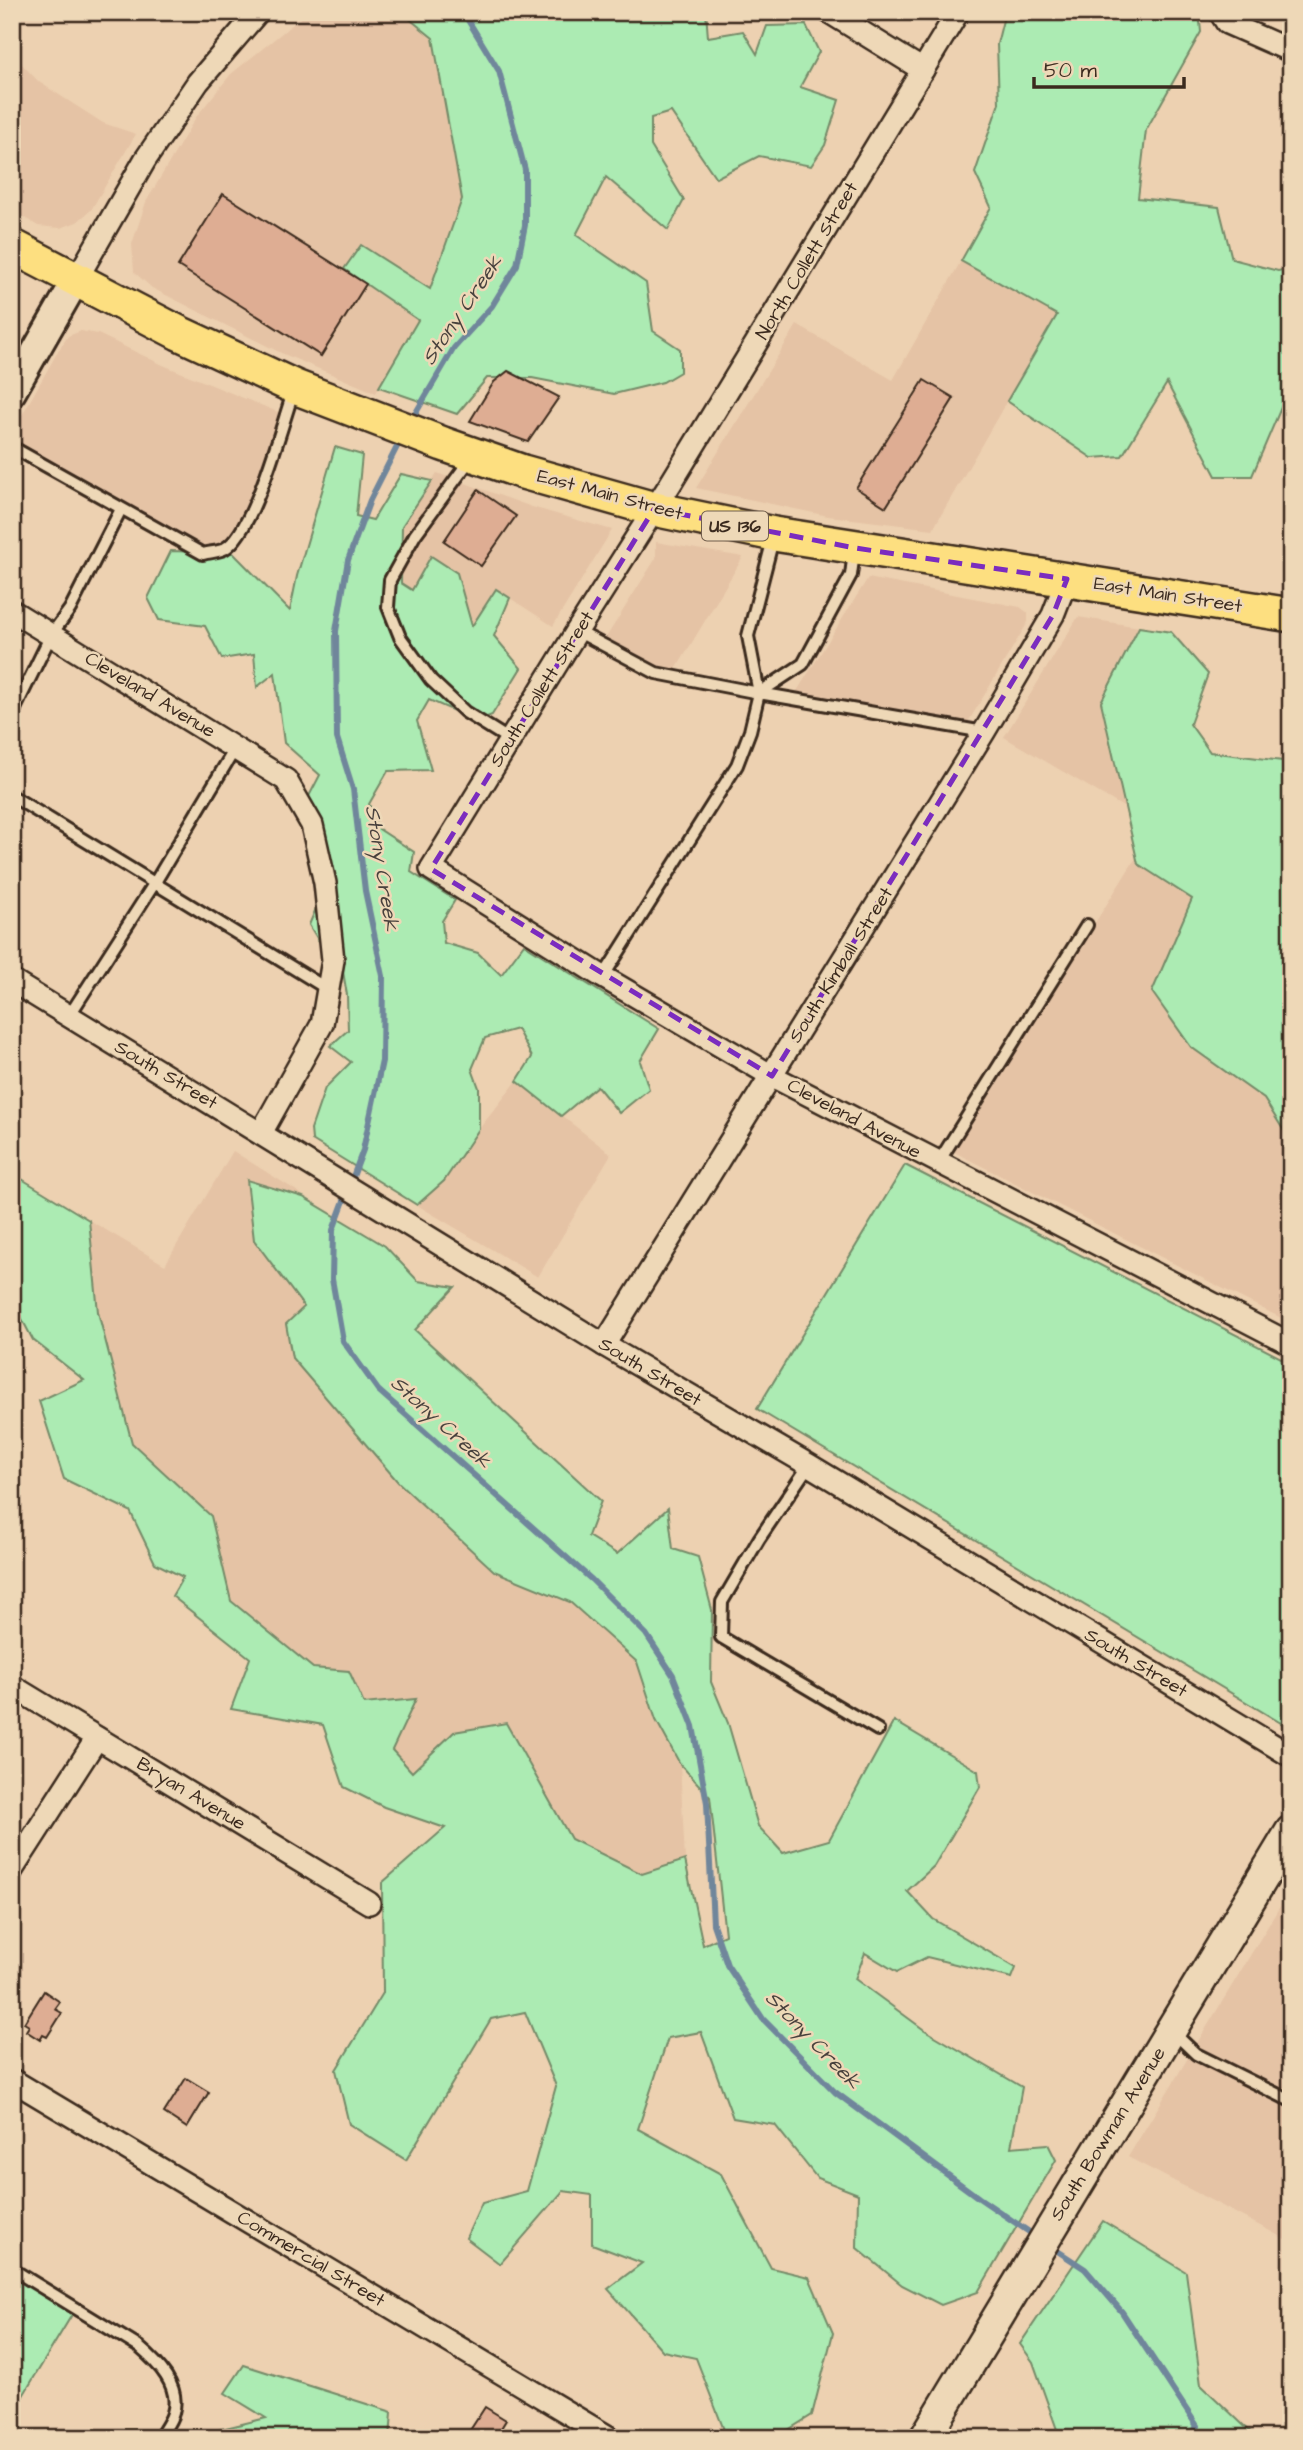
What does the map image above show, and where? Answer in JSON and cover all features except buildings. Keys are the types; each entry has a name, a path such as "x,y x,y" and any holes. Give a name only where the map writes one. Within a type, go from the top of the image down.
{"main road":[{"name":"East Main Street","path":"12,246 178,333 295,387 523,472 654,509 774,534 1291,615"},
{"name":"South Bowman Avenue","path":"925,2438 1291,1831"}],"street":[{"path":"12,392 145,160 191,93 258,12"},
{"path":"829,12 923,70"},
{"name":"North Collett Street","path":"654,509 958,12"},
{"path":"1220,12 1227,23 1291,51"},
{"name":"South Collett Street","path":"431,869 654,509"},
{"name":"South Kimball Street","path":"604,1345 984,732 1053,615 1067,579"},
{"name":"Cleveland Avenue","path":"12,611 286,780 312,825 325,883 333,960 329,990"},
{"name":"Cleveland Avenue","path":"431,869 603,976 772,1076 1291,1344"},
{"name":"South Street","path":"12,981 604,1345 809,1465 1291,1756"},
{"path":"261,1133 322,1024 329,990"},
{"name":"Bryan Avenue","path":"12,1686 369,1903"},
{"path":"12,1870 97,1738"},
{"name":"Commercial Street","path":"12,2080 610,2438"}],"lane":[{"path":"12,447 203,554 225,549 241,531 258,497 295,387"},
{"path":"458,449 470,462 415,535 390,580 388,607 400,637 432,680 465,712 510,740"},
{"path":"12,715 51,635 70,610 121,509"},
{"path":"603,976 737,765 750,731 759,693 748,636 774,534"},
{"path":"759,693 803,664 851,575 855,548"},
{"path":"577,631 656,673 984,732"},
{"path":"69,1016 154,884 236,747"},
{"path":"12,796 329,990"},
{"path":"938,1163 1087,925"},
{"path":"809,1465 722,1602 721,1637 878,1730"},
{"path":"1172,2031 1196,2054 1291,2101"},
{"path":"12,2269 139,2347 157,2362 176,2400 173,2415 160,2437"}],"highlighted area":[{"path":"654,509 855,548 1067,579 1053,615 772,1076 431,869"}],"shaded area":[{"path":"308,12 401,12 433,38 462,199 419,320 376,393 279,352 152,288 134,272 132,244 146,202 196,117 231,74"},
{"path":"12,54 39,82 103,123 136,134 91,210 77,222 60,228 38,226 12,210"},
{"path":"961,261 1057,314 933,529 828,516 696,488 797,325 893,380"},
{"path":"81,331 98,334 163,365 285,415 258,497 225,549 203,554 12,447 12,433 57,353 68,336"},
{"path":"437,473 532,507 612,530 553,626 496,589 471,627 401,583 402,526"},
{"path":"656,542 743,557 672,676 602,644 656,558"},
{"path":"868,578 1020,607 1028,613 1028,622 964,729 792,699"},
{"path":"1078,617 1139,627 1101,702 1125,808 1004,737"},
{"path":"1137,856 1138,864 1192,899 1191,1047 1264,1099 1291,1142 1291,1323 952,1151"},
{"path":"517,1081 611,1154 538,1277 417,1205 444,1181 479,1129"},
{"path":"233,1151 303,1197 247,1181 254,1240 304,1308 398,1481 494,1571 570,1602 637,1662 656,1720 680,1764 685,1860 642,1874 571,1839 505,1724 454,1732 413,1772 392,1750 415,1700 364,1704 349,1671 314,1668 231,1601 211,1516 132,1443 98,1312 89,1220 165,1265"},
{"path":"1291,1888 1291,2242 1128,2157"}],"green space":[{"path":"401,12 637,12 641,18 645,12 706,12 708,37 743,31 757,54 767,26 806,25 819,52 800,87 839,100 825,145 811,166 759,156 716,178 671,112 651,118 651,146 684,200 668,230 606,177 576,235 646,283 653,331 680,349 680,372 663,382 614,394 532,378 487,378 457,414 379,387 418,320 344,269 361,245 430,289 462,199 433,38"},
{"path":"1005,12 1199,12 1201,32 1146,130 1138,198 1219,207 1232,259 1278,271 1291,268 1291,399 1285,398 1252,476 1216,476 1167,383 1122,456 1092,458 1007,401 1057,315 961,261 991,207 975,173 999,103 997,44"},
{"path":"335,447 362,455 356,516 373,520 401,474 432,481 402,526 401,583 412,590 431,556 457,573 472,626 496,589 510,598 494,636 521,668 492,715 477,721 429,700 417,721 431,770 388,771 369,804 379,829 414,852 411,872 455,900 442,921 444,943 478,953 501,975 524,944 659,1029 640,1061 649,1089 619,1113 597,1086 561,1116 517,1081 532,1057 517,1029 485,1038 472,1069 479,1088 479,1129 444,1181 417,1205 312,1140 311,1129 325,1088 351,1062 330,1046 348,1030 347,995 338,942 320,943 309,925 317,906 304,830 307,800 320,775 284,743 275,673 257,687 254,654 222,659 205,626 159,620 148,598 171,551 233,553 290,611 297,576"},
{"path":"1139,627 1171,632 1208,674 1190,724 1210,752 1291,762 1291,1142 1264,1099 1191,1047 1152,992 1192,899 1138,864 1101,702"},
{"path":"905,1165 1291,1363 1291,1729 757,1409"},
{"path":"12,1173 89,1220 98,1312 132,1443 211,1516 231,1601 313,1668 349,1671 364,1704 416,1699 392,1750 412,1772 454,1732 506,1723 571,1839 642,1874 685,1860 703,1945 725,1935 710,1797 680,1764 656,1720 637,1662 570,1602 494,1571 398,1482 292,1358 286,1324 304,1307 254,1240 247,1180 303,1197 385,1246 418,1281 455,1287 415,1330 601,1501 588,1536 617,1554 668,1508 673,1549 698,1557 712,1610 711,1682 728,1723 758,1826 783,1853 829,1840 894,1721 978,1771 980,1787 934,1866 907,1891 933,1919 1016,1968 1012,1978 927,1957 897,1972 865,1953 855,1979 923,2029 1022,2087 1011,2147 1048,2144 1056,2160 978,2292 941,2305 902,2285 857,2248 858,2194 817,2178 775,2125 733,2118 701,2032 668,2038 638,2129 721,2174 771,2268 809,2277 833,2333 812,2415 775,2438 731,2438 726,2435 696,2358 663,2351 608,2289 642,2263 592,2244 592,2195 563,2191 500,2264 466,2238 482,2203 527,2191 556,2086 525,2012 491,2019 406,2160 349,2124 336,2070 383,1993 382,1883 445,1828 384,1807 344,1787 323,1725 231,1709 250,1658 172,1596 183,1577 155,1563 130,1511 64,1479 39,1401 84,1380 33,1340 12,1300 12,1283 16,1273 12,1273"},
{"path":"1103,2221 1186,2272 1201,2385 1257,2438 1060,2438 1033,2362 1020,2344"},
{"path":"12,2269 76,2308 12,2414"},
{"path":"244,2365 392,2412 390,2438 185,2438 266,2418 225,2393"}],"waterway":[{"name":"Stony Creek","path":"411,421 454,348 492,306 517,265 525,225 525,170 499,71 463,12"},
{"name":"Stony Creek","path":"402,437 370,500 348,560 336,631 337,738 353,789 365,891 383,976 382,1061 363,1150 333,1230 332,1279 343,1341 378,1390 592,1580 646,1634 673,1675 693,1726 707,1803 713,1924 727,1965 763,2019 835,2092 1038,2238"},
{"name":"Stony Creek","path":"1050,2246 1085,2269 1122,2312 1197,2426 1190,2438"}]}
